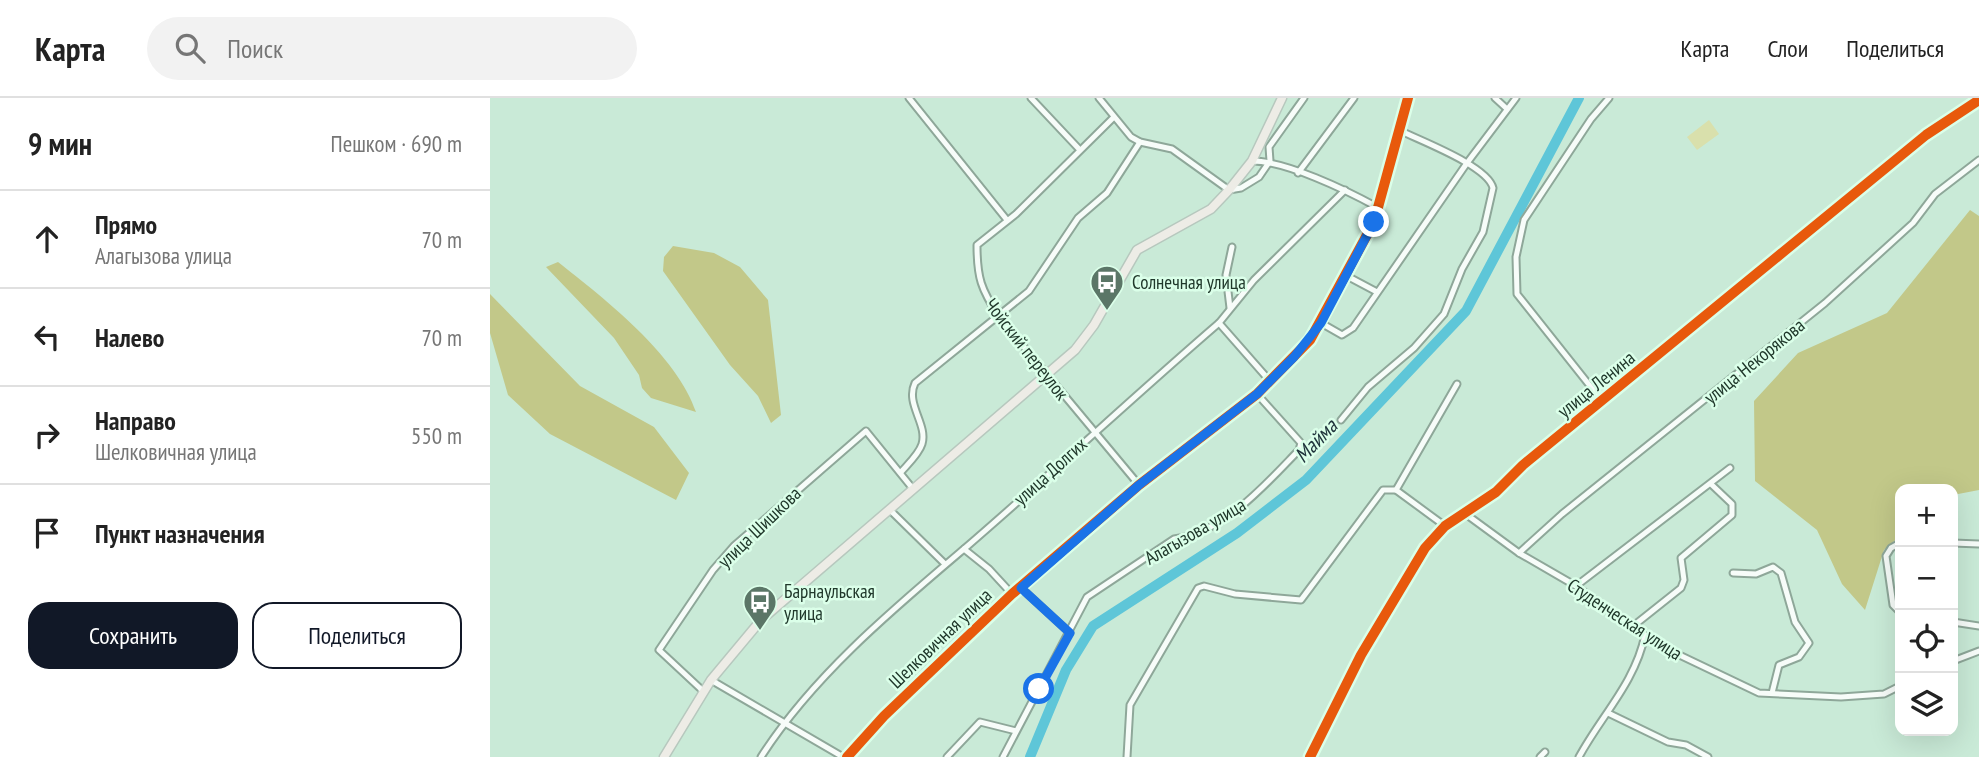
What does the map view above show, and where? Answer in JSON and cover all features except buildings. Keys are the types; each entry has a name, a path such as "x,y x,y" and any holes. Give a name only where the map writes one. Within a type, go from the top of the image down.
{"main road":[{"path":"664,757 703,691 761,620 1047,376 1094,325 1137,250 1211,209 1229,190 1252,162 1282,98"}],"street":[{"path":"909,98 1007,220"},
{"path":"1031,98 1079,149"},
{"path":"1099,98 1113,118 1140,142 1172,149 1229,190 1241,188 1259,177 1270,161 1269,148 1304,98"},
{"path":"1298,173 1354,98"},
{"path":"1495,98 1507,109"},
{"path":"1321,323 1342,335 1353,328 1467,163 1516,98"},
{"path":"1602,401 1517,294 1516,257 1524,220 1591,119 1609,98"},
{"name":"Шелковичная улица","path":"845,757 1012,594 1139,485 1257,394 1310,340 1374,222 1401,131 1407,99"},
{"name":"улица Ленина","path":"1310,757 1362,655 1425,548 1445,526 1496,492 1602,401 1926,135 1979,100"},
{"name":"Чойский переулок","path":"1113,118 1007,220 977,245 977,274 983,292 999,317 1139,485"},
{"path":"1341,420 1368,387 1414,348 1444,314 1462,269 1483,232 1493,188 1487,178 1467,163 1401,131"},
{"path":"901,472 921,447 923,438 911,392 915,383 1029,291 1078,218 1107,193 1140,142"},
{"name":"улица Некорякова","path":"1519,553 1825,303 1913,223 1935,194 1979,160"},
{"path":"1252,162 1270,161 1345,190 1377,207"},
{"name":"улица Долгих","path":"761,757 783,722 849,654 945,564 1219,323 1230,308 1345,190"},
{"path":"1230,308 1226,299 1226,275 1232,247"},
{"path":"1345,275 1377,292"},
{"path":"1219,323 1269,380"},
{"path":"1396,490 1457,384"},
{"name":"Алагызова улица","path":"1003,757 1087,597 1174,539 1191,537 1247,502 1299,450 1301,443 1257,394"},
{"name":"улица Шишкова","path":"703,691 659,649 713,570 734,546 866,431 913,489"},
{"path":"1576,586 1712,485 1730,468"},
{"path":"1632,627 1681,588 1684,580 1681,558 1732,515 1732,504 1712,485"},
{"path":"1127,757 1130,705 1198,588 1204,586 1235,594 1301,600 1383,489 1396,490 1445,526"},
{"path":"890,510 945,564"},
{"name":"Студенческая улица","path":"1463,512 1519,553 1576,586 1645,635 1718,675 1759,693 1842,696 1884,694 1895,688"},
{"path":"1958,543 1979,544"},
{"path":"1896,547 1886,556 1893,604 1898,610"},
{"path":"964,549 989,569 1012,594"},
{"path":"1733,573 1756,574 1773,567 1782,573 1795,622 1809,643 1799,657 1779,665 1772,693"},
{"path":"1021,588 1070,633"},
{"path":"1958,623 1979,626"},
{"path":"1579,757 1641,655 1645,635"},
{"path":"1958,659 1979,651"},
{"path":"711,680 845,757"},
{"path":"1608,713 1668,742 1686,745 1709,757"},
{"path":"947,757 980,722 1016,731"}],"green space":[{"path":"1709,120 1719,134 1697,150 1687,137"},
{"path":"1970,210 1979,216 1979,490 1958,494 1958,484 1895,484 1895,540 1884,550 1865,610 1842,584 1817,530 1755,481 1754,401 1798,353 1887,313"},
{"path":"673,246 714,253 740,267 768,300 781,415 771,423 758,396 730,365 663,271 664,257"},
{"path":"558,262 597,293 656,349 687,391 696,412 651,398 642,388 639,375 614,338 546,267"},
{"path":"490,294 580,386 654,427 689,473 676,500 550,434 508,395 490,333"}],"waterway":[{"name":"Майма","path":"1030,757 1066,670 1093,626 1237,533 1306,480 1466,311 1579,98"}],"cycle path":[{"path":"847,757 884,716 1012,594 1139,485 1257,394 1310,340 1374,222 1408,98"},
{"path":"1310,757 1361,655 1425,548 1445,526 1496,492 1523,465 1926,135 1979,100"}],"place":[{"name":"Солнечная улица","path":"1107,312"},
{"name":"Барнаульская улица","path":"760,632"}],"route":[{"path":"1039,689 1070,633 1021,588 1139,485 1257,394 1294,357 1321,323 1374,222"}]}
